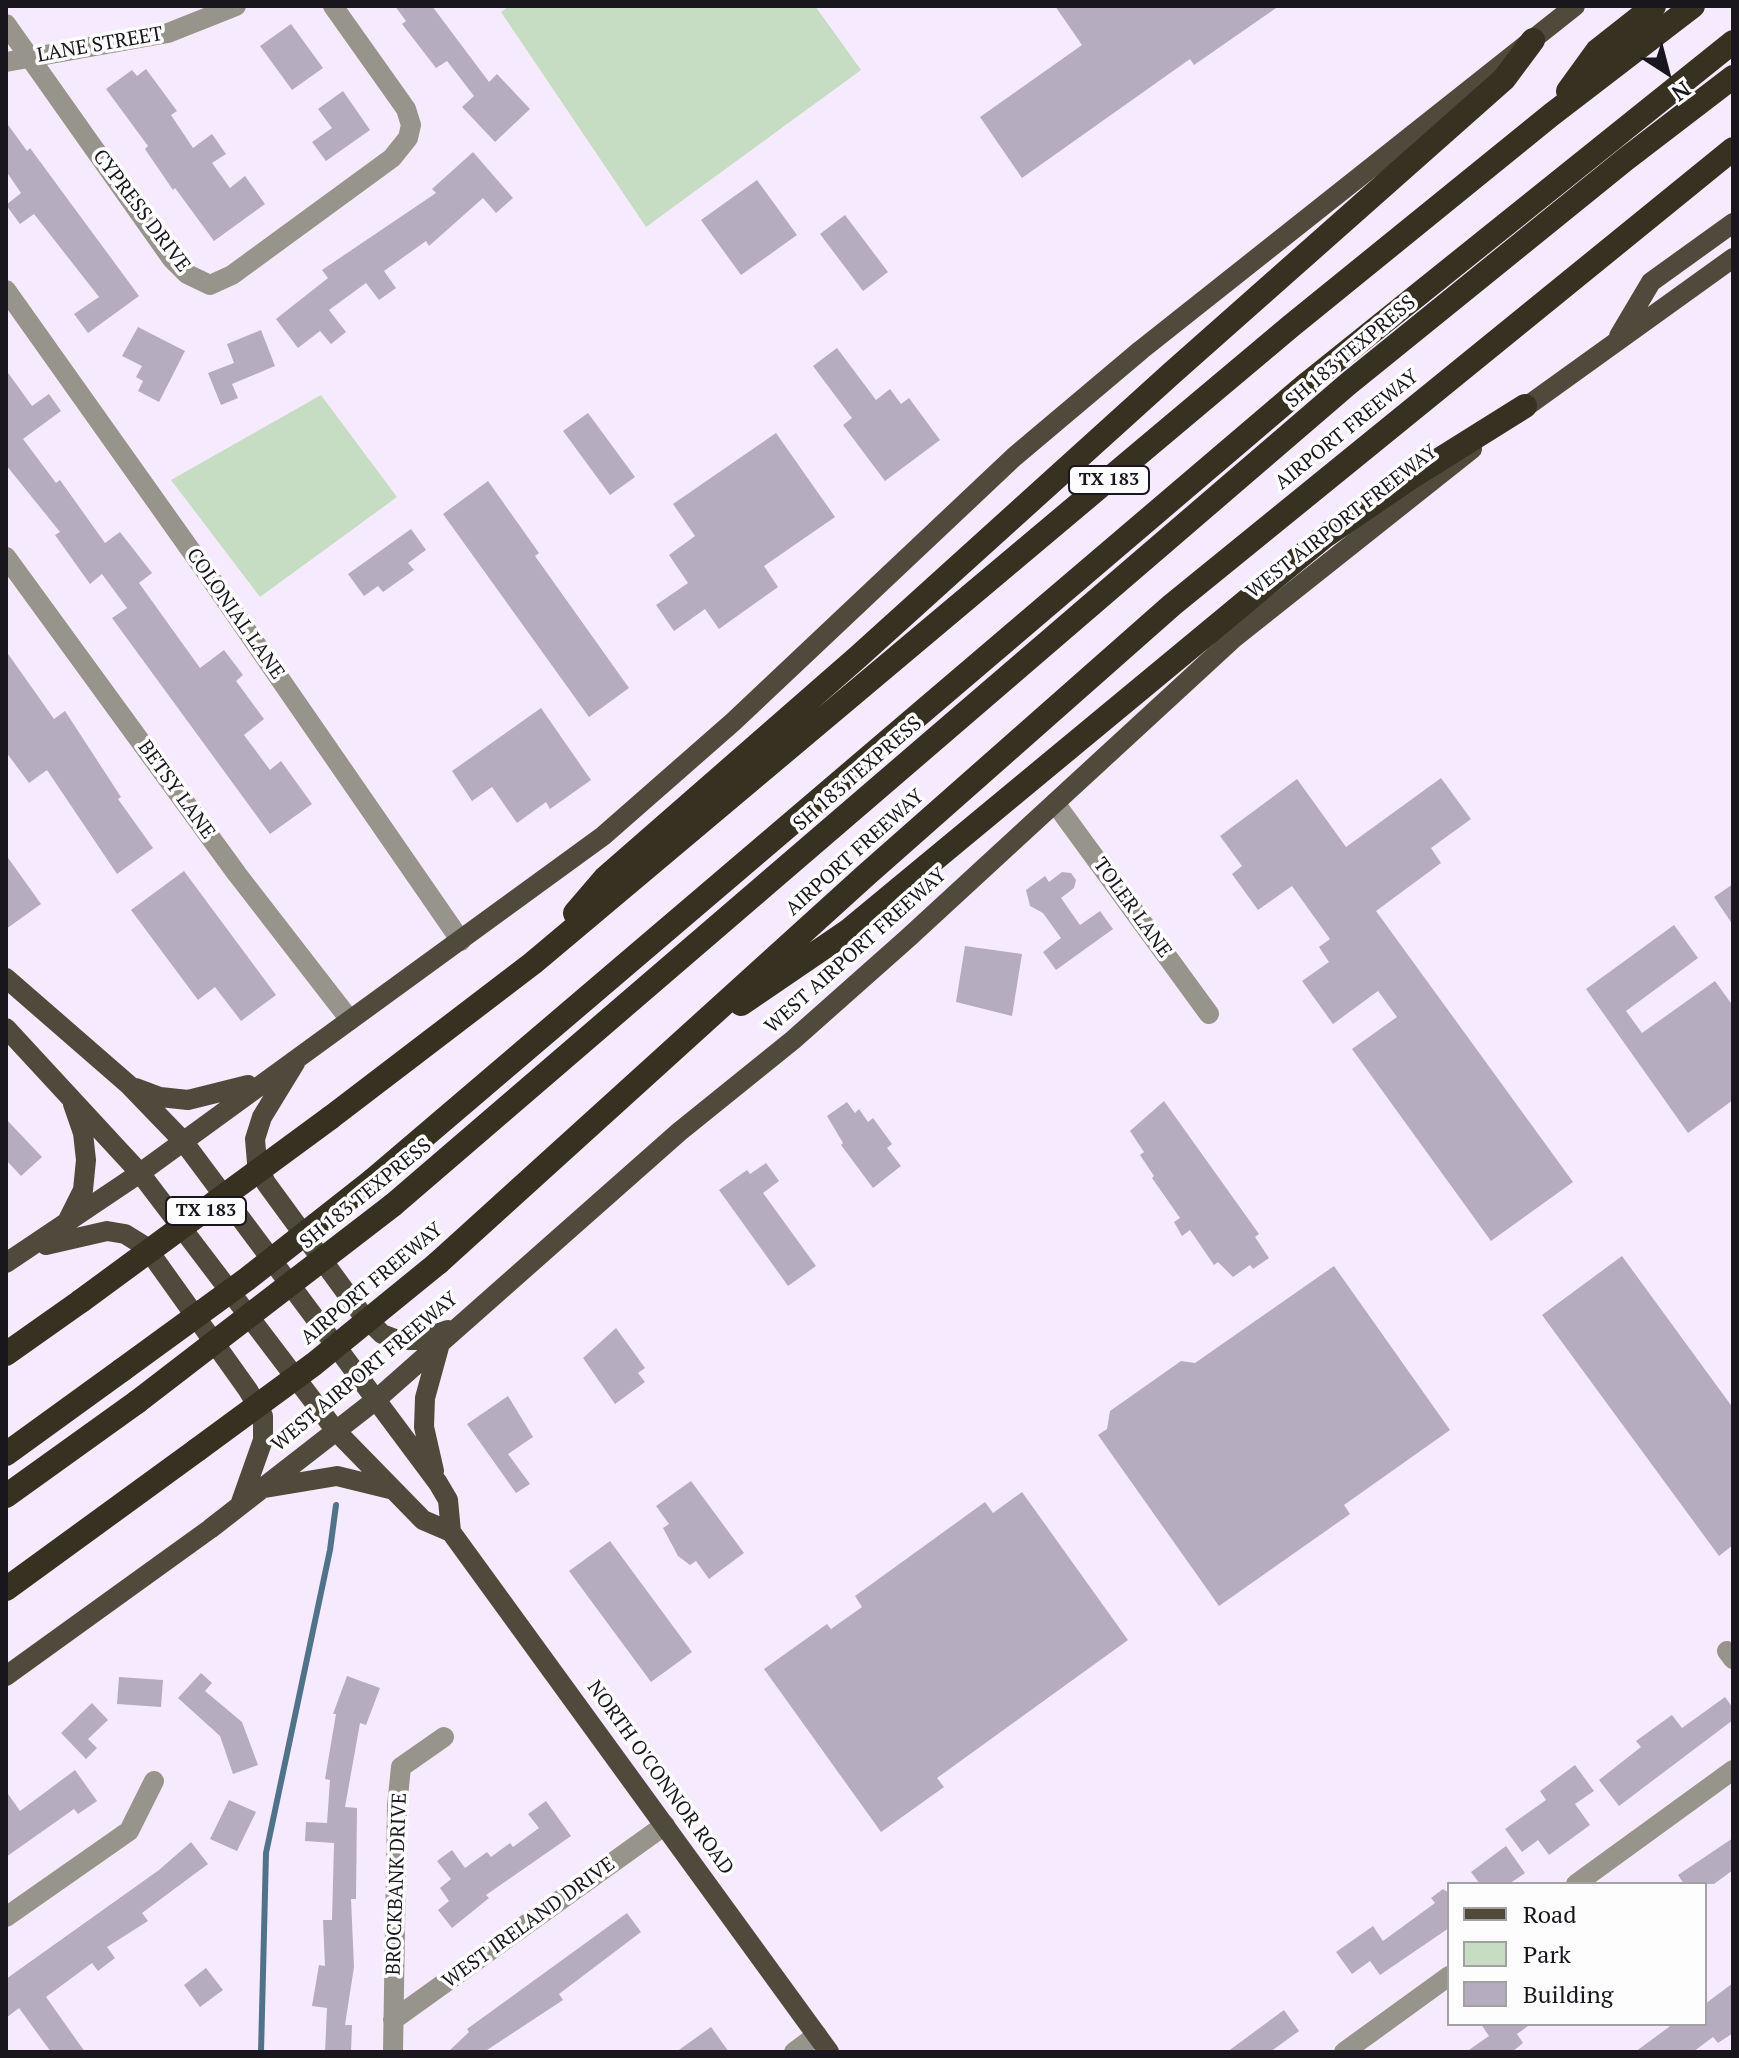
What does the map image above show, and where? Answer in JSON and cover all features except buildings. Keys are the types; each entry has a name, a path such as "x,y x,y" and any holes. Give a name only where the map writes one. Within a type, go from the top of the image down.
{"highway":[{"path":"1551,115 1597,51 1654,6"},
{"name":"TX 183","path":"6,1354 330,1118 533,963 1291,326 1551,115 1693,6"},
{"path":"533,963 605,878 859,656 1504,79 1533,40"},
{"name":"SH 183 TEXPRESS","path":"6,1454 247,1279 373,1180 1308,383 1733,42"},
{"name":"SH 183 TEXPRESS","path":"6,1496 137,1402 393,1205 1348,384 1613,169 1733,77"},
{"name":"AIRPORT FREEWAY","path":"6,1589 314,1364 438,1263 666,1055 1172,605 1733,149"},
{"path":"666,1055 848,931 1325,536 1525,406"}],"main road":[{"path":"6,1263 30,1250 140,1173 603,836 673,776 1014,457 1141,350 1575,6"},
{"path":"1615,342 1651,282 1733,223"},
{"name":"WEST AIRPORT FREEWAY","path":"6,1676 240,1505 377,1399 679,1132 793,1040 1234,638 1525,406 1733,258"},
{"name":"NORTH O'CONNOR ROAD","path":"6,978 129,1085 183,1141 438,1483 448,1500 451,1532"},
{"name":"NORTH O'CONNOR ROAD","path":"6,1028 140,1173 336,1431 423,1520 451,1532 823,2044"},
{"path":"299,1056 262,1117 255,1139 257,1163 266,1183 361,1313 382,1334 398,1340 419,1340 458,1327"},
{"path":"129,1085 160,1097 188,1100 268,1079"},
{"path":"66,1223 83,1190 86,1160 83,1133 69,1093"},
{"path":"30,1250 107,1231 125,1234 146,1247 248,1390 263,1416 263,1440 240,1505"},
{"path":"438,1483 424,1427 425,1398 441,1342"},
{"path":"261,1489 337,1476 392,1489"}],"street":[{"name":"LANE STREET","path":"6,62 168,33 236,6"},
{"name":"CYPRESS DRIVE","path":"6,24 172,259 198,282 210,285 232,275 392,158 408,138 410,118 333,6"},
{"name":"COLONIAL LANE","path":"6,290 204,569 461,941"},
{"name":"BETSY LANE","path":"6,557 237,874 350,1020"},
{"name":"TOLER LANE","path":"1055,803 1209,1014"},
{"name":"BROCKBANK DRIVE","path":"393,2052 397,1806 401,1767 444,1737"},
{"path":"1579,1882 1733,1770"},
{"path":"6,1917 129,1831 154,1781"},
{"name":"WEST IRELAND DRIVE","path":"393,2020 665,1825"},
{"path":"1344,2052 1447,1977"},
{"path":"794,2052 823,2044"}],"green space":[{"path":"509,6 815,6 861,70 646,227 501,12"},
{"path":"321,395 397,497 260,597 171,480"}],"waterway":[{"path":"261,2052 266,1853 330,1550 336,1505"}]}
